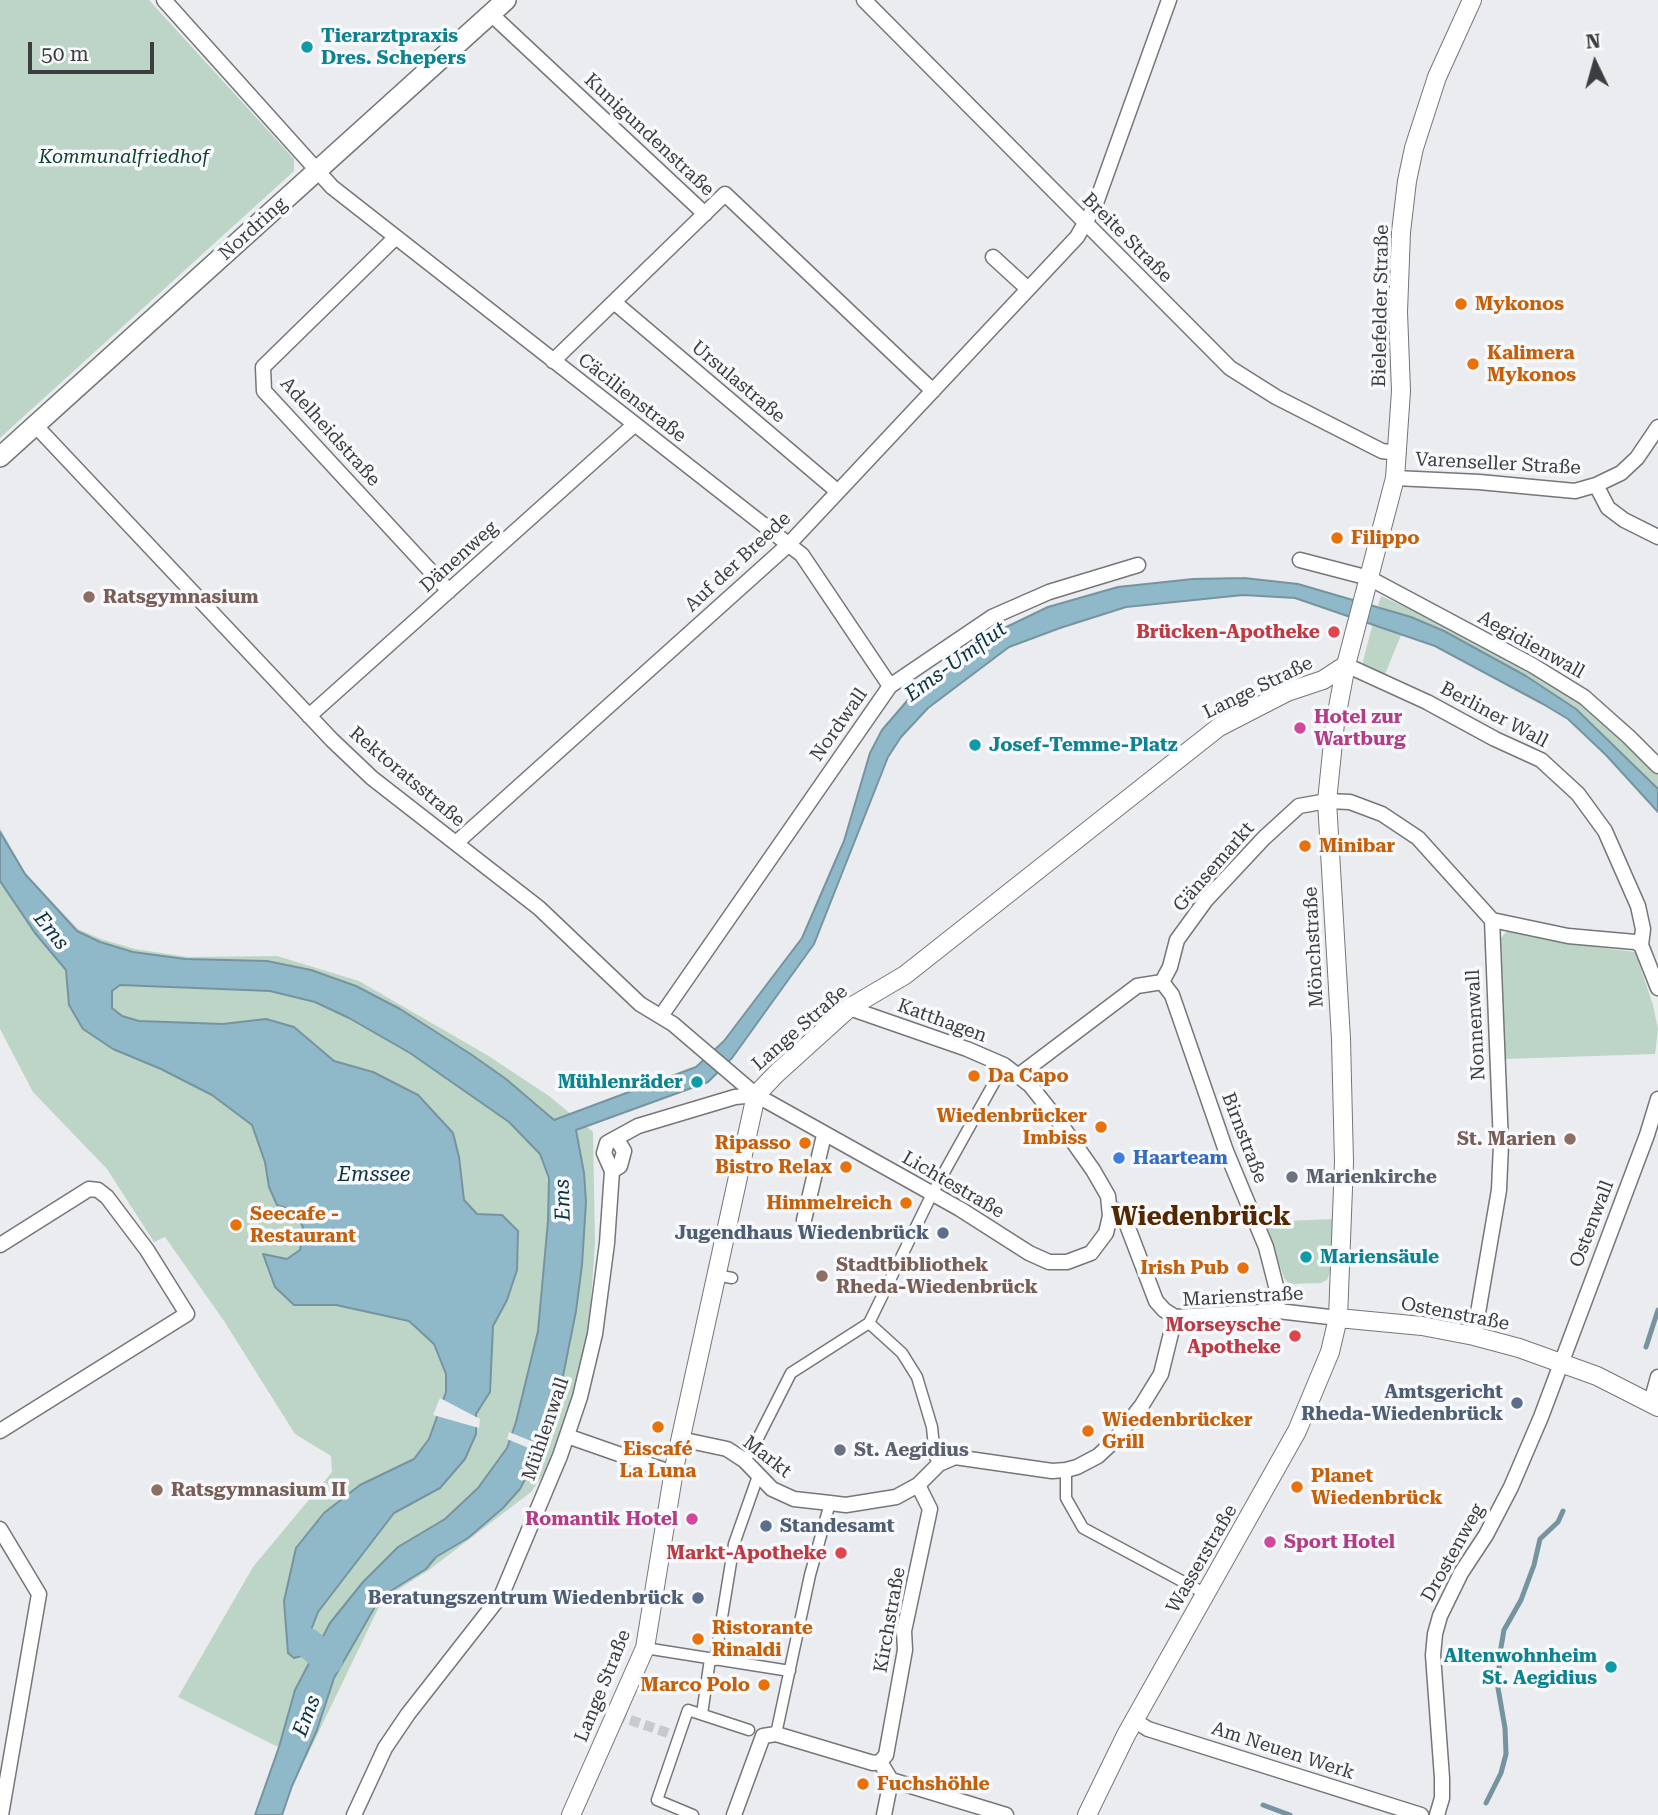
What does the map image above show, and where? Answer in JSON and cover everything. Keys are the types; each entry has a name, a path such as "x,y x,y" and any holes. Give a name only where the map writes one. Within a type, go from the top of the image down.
{"main road":[{"name":"Nordring","path":"0,457 500,4"}],"street":[{"name":"Cäcilienstraße","path":"164,0 332,187 802,555 890,686"},
{"name":"Breite Straße","path":"864,0 1230,368 1276,397 1382,452 1398,453"},
{"name":"Auf der Breede","path":"456,843 788,545 1077,237 1095,206 1169,0"},
{"name":"Bielefelder Straße","path":"1367,584 1395,478 1398,453 1401,391 1398,312 1401,232 1407,181 1414,148 1437,76 1472,0"},
{"name":"Kunigundenstraße","path":"500,4 705,214 725,194 933,391"},
{"path":"553,361 705,214"},
{"name":"Adelheidstraße","path":"395,237 263,367 264,391 449,591"},
{"path":"993,257 1028,289"},
{"name":"Ursulastraße","path":"614,302 837,491"},
{"name":"Rektoratsstraße","path":"35,425 309,716 372,778 539,908 640,1004 661,1016 756,1095"},
{"name":"Dänenweg","path":"309,716 634,425"},
{"name":"Varenseller Straße","path":"1395,478 1575,491 1597,485 1621,473 1637,458 1658,426"},
{"path":"1597,485 1608,508 1624,520 1658,537"},
{"path":"1300,560 1367,584"},
{"name":"Nordwall","path":"661,1016 890,686 992,617 1049,592 1138,565"},
{"name":"Mönchstraße","path":"1338,1318 1344,1162 1343,1111 1327,801 1335,723 1346,665 1367,584"},
{"name":"Aegidienwall","path":"1367,584 1532,665 1584,697 1658,766"},
{"name":"Berliner Wall","path":"1346,665 1427,702 1495,739 1541,760 1578,794 1605,831 1639,906 1643,929 1642,945"},
{"name":"Lange Straße","path":"571,1815 651,1650 673,1474 724,1277 756,1095 849,1008 905,975 1219,727 1287,692 1323,680 1346,665"},
{"path":"1327,801 1350,802 1382,814 1418,838 1492,920 1568,936 1635,942 1642,945 1658,989"},
{"name":"Gänsemarkt","path":"1162,982 1170,967 1177,940 1206,900 1264,838 1299,806 1327,801"},
{"name":"Nonnenwall","path":"1474,1336 1499,1189 1501,1144 1492,920"},
{"path":"1019,1075 1137,986 1162,982"},
{"name":"Birnstraße","path":"1162,982 1171,995 1226,1152 1266,1247 1277,1290 1278,1311"},
{"name":"Katthagen","path":"849,1008 967,1049 1004,1065 1038,1093 1093,1170 1108,1196 1110,1208 1122,1212 1156,1301 1175,1317"},
{"path":"744,1460 751,1452 791,1373 869,1323 932,1194 1004,1065"},
{"name":"Lichtestraße","path":"756,1095 1049,1262 1067,1262 1091,1253 1106,1233 1110,1208"},
{"name":"Mühlenwall","path":"354,1815 385,1748 403,1721 502,1594 567,1436 580,1398 594,1334 607,1243 612,1171 604,1153 607,1143 638,1126 735,1097 756,1095"},
{"name":"Ostenwall","path":"1562,1363 1658,1099"},
{"path":"804,1220 824,1135"},
{"path":"0,1245 89,1189 98,1190 107,1197 147,1250 187,1314 0,1431"},
{"name":"Marienstraße","path":"939,1464 955,1457 1052,1471 1077,1467 1098,1456 1114,1441 1142,1405 1161,1374 1175,1317 1278,1311 1338,1318"},
{"name":"Ostenstraße","path":"1338,1318 1422,1326 1474,1336 1597,1376 1654,1404"},
{"name":"Wasserstraße","path":"1087,1815 1135,1721 1297,1431 1330,1352 1338,1318"},
{"path":"734,1815 763,1733 790,1671 810,1575 830,1503 846,1505 896,1497 918,1485 939,1464 934,1457 932,1427 917,1377 902,1353 869,1323"},
{"name":"Drostenweg","path":"1437,1815 1442,1798 1433,1655 1438,1625 1455,1585 1486,1535 1511,1487 1562,1363"},
{"path":"1654,1404 1658,1377"},
{"path":"567,1436 673,1474"},
{"name":"Markt","path":"680,1439 726,1449 744,1460 772,1489 794,1499 830,1503"},
{"path":"1066,1470 1066,1498 1083,1528 1206,1594"},
{"path":"702,1714 734,1544 758,1476"},
{"name":"Kirchstraße","path":"880,1762 886,1755 905,1650 904,1631 930,1509 918,1485"},
{"path":"0,1529 39,1594 1,1815"},
{"path":"651,1650 790,1671"},
{"path":"657,1800 673,1734 688,1710 873,1763 880,1762 891,1780 1006,1815"},
{"name":"Am Neuen Werk","path":"1135,1721 1148,1729 1421,1815"},
{"path":"884,1815 891,1780"},
{"path":"645,1796 693,1815"}],"green space":[{"name":"Kommunalfriedhof","path":"0,0 149,0 294,159 294,171 0,438"},
{"path":"1381,596 1446,625 1529,668 1583,702 1628,739 1658,773 1658,789 1576,709 1526,676 1444,631 1378,606"},
{"path":"1373,623 1402,633 1385,674 1362,665"},
{"path":"0,828 26,874 78,929 135,949 188,957 277,956 359,981 487,1055 549,1096 593,1132 595,1243 590,1314 580,1382 551,1464 531,1492 429,1570 391,1594 379,1607 306,1758 178,1697 253,1567 332,1472 331,1456 295,1434 224,1321 165,1237 154,1242 107,1169 33,1092 0,1029"},
{"path":"1507,931 1566,943 1635,952 1658,1029 1655,1054 1505,1059 1501,938"},
{"path":"1333,1219 1330,1272 1327,1280 1321,1283 1289,1284 1284,1278 1265,1222"}],"water":[{"path":"1244,578 1298,584 1411,617 1444,631 1526,676 1576,709 1658,789 1658,812 1606,755 1568,719 1543,704 1435,646 1295,598 1243,595 1126,607 1009,647 928,708 901,737 888,757 814,944 732,1058 708,1082 576,1130 586,1202 582,1265 576,1311 557,1406 538,1454 520,1489 503,1508 468,1538 436,1557 426,1569 389,1592 376,1605 334,1678 317,1730 282,1815 255,1815 279,1747 295,1690 330,1623 363,1582 398,1547 445,1519 478,1488 507,1448 538,1331 549,1178 540,1154 509,1122 410,1053 315,1002 270,991 120,985 112,991 112,1008 122,1016 139,1021 223,1024 266,1019 294,1027 334,1061 373,1072 418,1095 453,1133 464,1200 477,1214 502,1215 518,1231 517,1270 507,1300 493,1326 490,1392 476,1414 476,1434 465,1459 440,1488 394,1513 318,1612 301,1656 294,1658 288,1653 284,1601 296,1548 324,1513 360,1485 414,1459 429,1439 446,1392 446,1374 434,1344 409,1321 336,1305 294,1305 275,1287 263,1254 287,1259 300,1250 304,1230 296,1211 277,1205 269,1187 265,1162 252,1125 212,1095 113,1049 83,1029 69,1005 66,970 35,933 0,881 0,832 25,874 77,931 100,942 133,952 185,959 267,961 311,970 356,986 400,1009 472,1055 506,1079 554,1120 696,1067 724,1041 802,938 844,841 870,753 882,730 913,694 998,631 1048,607 1118,587 1193,579"}],"pier":[{"path":"440,1398 480,1419 479,1428 433,1415"},
{"path":"509,1432 541,1445 547,1442 540,1458 538,1452 507,1439"}],"waterway":[{"path":"1646,1347 1658,1310"},
{"path":"1486,1803 1501,1773 1506,1754 1505,1728 1498,1688 1504,1630 1521,1600 1540,1539 1558,1522 1563,1511"},
{"path":"308,1643 328,1660"},
{"path":"1263,1805 1290,1815"}],"tunnel":[{"path":"616,1715 668,1733"}],"place":[{"name":"Tierarztpraxis Dres. Schepers","path":"307,47"},
{"name":"Mykonos","path":"1461,304"},
{"name":"Kalimera Mykonos","path":"1473,364"},
{"name":"Filippo","path":"1337,538"},
{"name":"Ratsgymnasium","path":"89,597"},
{"name":"Brücken-Apotheke","path":"1334,632"},
{"name":"Hotel zur Wartburg","path":"1300,728"},
{"name":"Josef-Temme-Platz","path":"975,745"},
{"name":"Minibar","path":"1305,846"},
{"name":"Da Capo","path":"974,1076"},
{"name":"Mühlenräder","path":"697,1082"},
{"name":"Wiedenbrücker Imbiss","path":"1101,1127"},
{"name":"St. Marien","path":"1570,1139"},
{"name":"Ripasso","path":"805,1143"},
{"name":"Haarteam","path":"1119,1158"},
{"name":"Bistro Relax","path":"846,1167"},
{"name":"Marienkirche","path":"1292,1177"},
{"name":"Himmelreich","path":"906,1203"},
{"name":"Seecafe - Restaurant","path":"236,1225"},
{"name":"Jugendhaus Wiedenbrück","path":"943,1233"},
{"name":"Mariensäule","path":"1306,1257"},
{"name":"Irish Pub","path":"1243,1268"},
{"name":"Stadtbibliothek Rheda-Wiedenbrück","path":"822,1276"},
{"name":"Morseysche Apotheke","path":"1295,1336"},
{"name":"Amtsgericht Rheda-Wiedenbrück","path":"1517,1403"},
{"name":"Eiscafé La Luna","path":"658,1427"},
{"name":"Wiedenbrücker Grill","path":"1088,1431"},
{"name":"St. Aegidius","path":"840,1450"},
{"name":"Planet Wiedenbrück","path":"1297,1487"},
{"name":"Ratsgymnasium II","path":"157,1490"},
{"name":"Romantik Hotel","path":"692,1519"},
{"name":"Standesamt","path":"766,1526"},
{"name":"Sport Hotel","path":"1270,1542"},
{"name":"Markt-Apotheke","path":"841,1553"},
{"name":"Beratungszentrum Wiedenbrück","path":"698,1598"},
{"name":"Ristorante Rinaldi","path":"698,1639"},
{"name":"Altenwohnheim St. Aegidius","path":"1611,1667"},
{"name":"Marco Polo","path":"764,1685"},
{"name":"Fuchshöhle","path":"863,1784"}],"district":[{"name":"Wiedenbrück","path":"1201,1217"}],"water label":[{"name":"Ems-Umflut","path":"956,662"},
{"name":"Ems","path":"51,931"},
{"name":"Emssee","path":"374,1175"},
{"name":"Ems","path":"563,1200"},
{"name":"Ems","path":"307,1716"}]}
